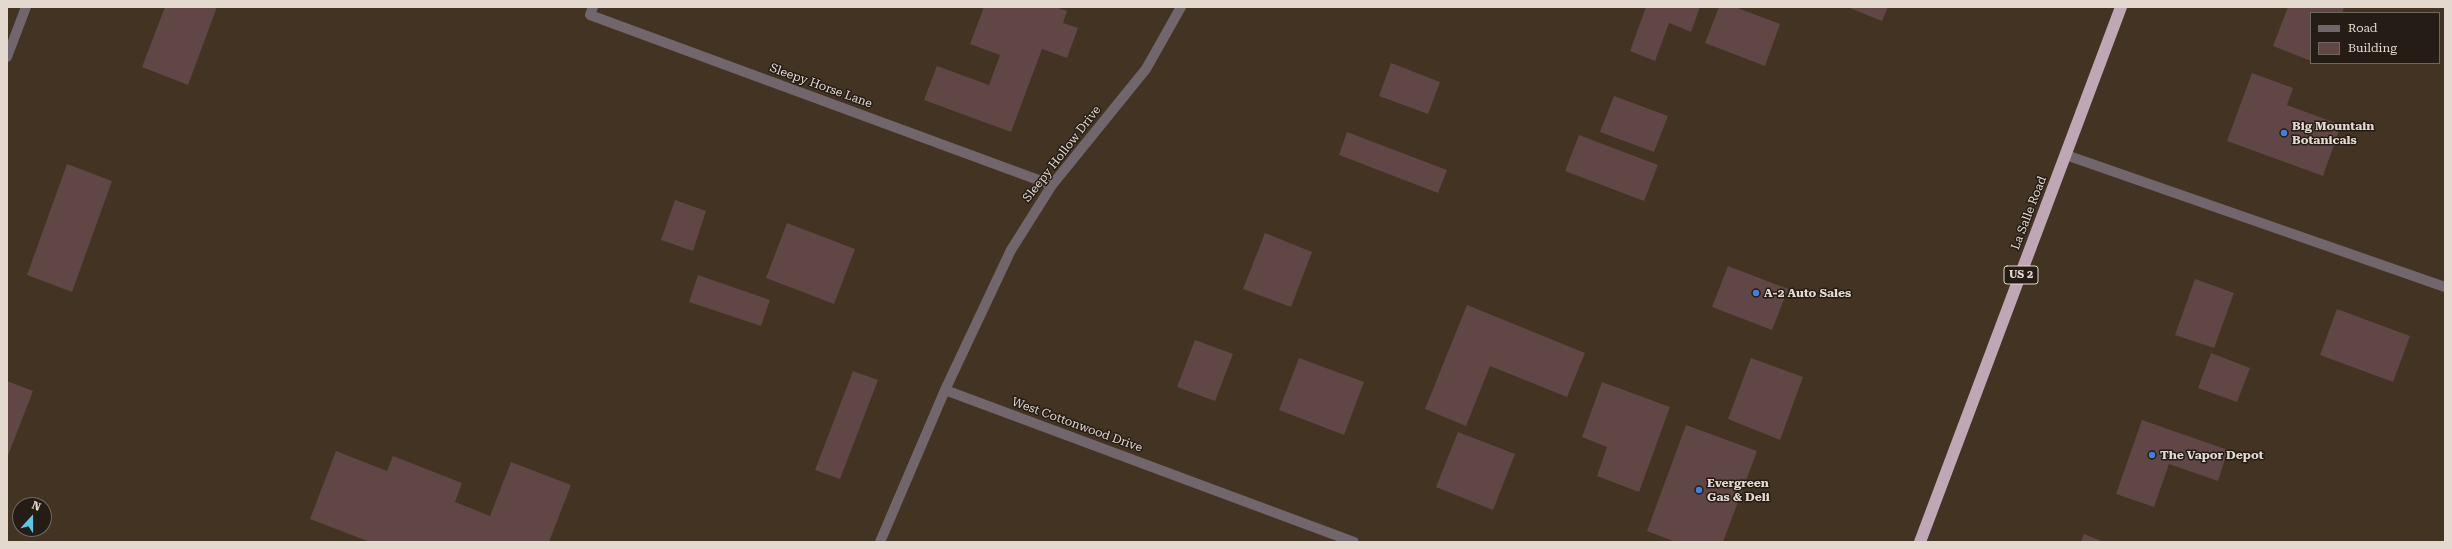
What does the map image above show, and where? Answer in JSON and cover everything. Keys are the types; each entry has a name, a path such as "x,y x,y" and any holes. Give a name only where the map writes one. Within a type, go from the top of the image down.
{"highway":[{"name":"La Salle Road","path":"1920,542 2122,7"}],"street":[{"path":"7,57 26,7"},
{"name":"Sleepy Horse Lane","path":"593,7 590,15 1052,185"},
{"name":"Sleepy Hollow Drive","path":"945,390 1011,250 1052,185 1146,68 1181,7"},
{"path":"2066,155 2445,287"},
{"path":"880,542 945,390"},
{"name":"West Cottonwood Drive","path":"945,390 1354,542"}],"building":[{"path":"165,7 217,7 188,85 142,67"},
{"path":"984,7 1055,7 1067,11 1063,23 1078,28 1067,58 1042,49 1011,132 924,100 937,66 989,85 1000,55 970,44"},
{"path":"1646,7 1700,7 1691,32 1669,23 1655,61 1630,51"},
{"path":"1719,7 1735,7 1780,24 1765,66 1705,43"},
{"path":"1847,7 1888,7 1882,21"},
{"path":"2288,7 2344,7 2342,12 2310,12 2310,61 2273,46"},
{"path":"1391,63 1440,82 1428,114 1379,96"},
{"path":"2252,73 2293,88 2287,105 2341,125 2323,176 2227,141"},
{"path":"1614,96 1668,116 1654,152 1600,132"},
{"path":"1347,132 1447,170 1438,193 1339,155"},
{"path":"1579,135 1658,165 1644,201 1565,171"},
{"path":"67,164 112,181 72,292 27,275"},
{"path":"675,200 706,211 693,251 661,240"},
{"path":"787,223 855,249 834,304 766,278"},
{"path":"1265,233 1312,252 1291,307 1243,289"},
{"path":"1728,266 1788,289 1772,330 1712,307"},
{"path":"698,275 770,300 761,326 689,302"},
{"path":"2195,279 2234,293 2214,348 2175,335"},
{"path":"1467,305 1585,353 1567,397 1490,366 1466,426 1425,409"},
{"path":"2337,309 2410,336 2393,382 2320,355"},
{"path":"1195,340 1233,354 1215,401 1177,387"},
{"path":"2211,353 2250,368 2237,402 2198,388"},
{"path":"1299,358 1364,382 1344,435 1279,410"},
{"path":"1751,358 1803,377 1780,440 1728,419"},
{"path":"853,371 878,380 840,479 815,470"},
{"path":"7,381 33,391 7,458"},
{"path":"1602,382 1670,407 1639,492 1597,476 1607,447 1582,437"},
{"path":"2142,420 2228,450 2218,481 2169,464 2154,507 2116,494"},
{"path":"1686,425 1757,451 1723,542 1676,542 1647,531"},
{"path":"1458,432 1515,454 1493,510 1436,487"},
{"path":"336,451 387,471 393,456 462,483 455,502 490,516 511,462 571,485 549,542 370,542 310,519"},
{"path":"2084,534 2104,542 2081,542"}],"place":[{"name":"Big Mountain Botanicals","path":"2284,133"},
{"name":"A-2 Auto Sales","path":"1756,293"},
{"name":"The Vapor Depot","path":"2152,455"},
{"name":"Evergreen Gas & Deli","path":"1699,490"}]}
